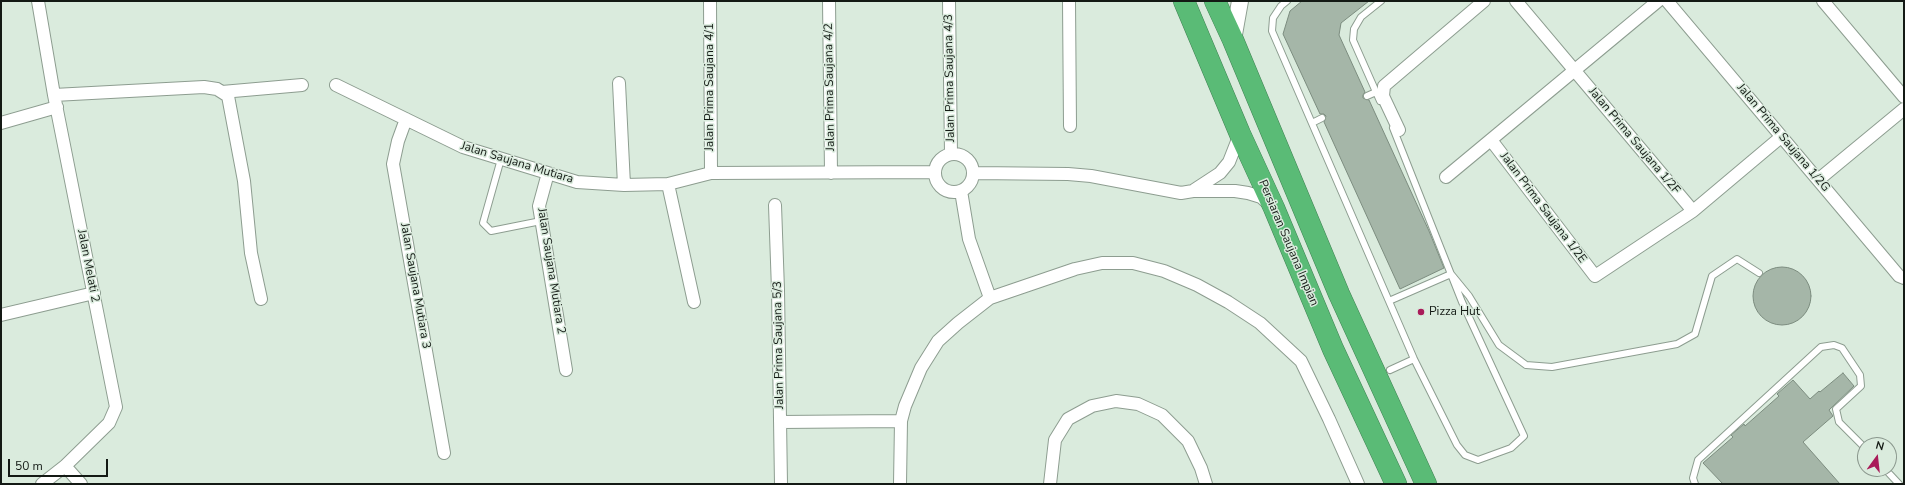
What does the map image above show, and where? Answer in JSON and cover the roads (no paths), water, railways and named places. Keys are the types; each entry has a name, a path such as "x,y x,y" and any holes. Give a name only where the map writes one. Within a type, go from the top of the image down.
{"highway":[{"name":"Persiaran Saujana Impian","path":"1184,1 1240,134 1274,208 1333,350 1396,484"},
{"path":"1215,1 1233,40 1339,294 1424,479"},
{"path":"1339,294 1354,306 1362,315 1390,370 1414,425 1420,446 1424,479"}],"street":[{"name":"Jalan Melati 2","path":"38,1 56,107 116,407 109,424 65,466"},
{"name":"Jalan Prima Saujana 4/1","path":"710,1 711,173"},
{"name":"Jalan Prima Saujana 4/2","path":"829,1 831,173"},
{"name":"Jalan Prima Saujana 4/3","path":"949,1 951,154"},
{"path":"1069,1 1070,126"},
{"path":"1233,40 1240,1"},
{"path":"1399,130 1383,96 1384,86 1484,1"},
{"name":"Jalan Prima Saujana 1/2F","path":"1516,1 1693,211"},
{"path":"1446,177 1658,1"},
{"name":"Jalan Prima Saujana 1/2G","path":"1667,1 1901,277"},
{"path":"1823,1 1904,97"},
{"path":"619,83 624,185"},
{"path":"222,92 302,85"},
{"name":"Jalan Saujana Mutiara","path":"336,85 463,147 577,182 624,185 668,184 711,173 935,172"},
{"path":"54,95 204,87 217,89 228,96 244,181 251,253 260,299"},
{"path":"1,123 56,107"},
{"path":"1818,180 1904,109"},
{"name":"Jalan Saujana Mutiara 3","path":"406,119 398,141 393,164 444,453"},
{"path":"1193,191 1220,173 1229,162 1240,134"},
{"path":"1693,211 1781,137"},
{"name":"Jalan Prima Saujana 1/2E","path":"1491,140 1596,276 1693,211"},
{"path":"951,154 966,158 974,173 969,186 961,191 948,192 938,183 935,172 939,162 951,154"},
{"name":"Jalan Saujana Mutiara 2","path":"548,173 539,206 566,370"},
{"path":"974,173 1083,175 1125,181 1181,193 1193,191 1235,191 1248,193 1261,198 1274,208"},
{"path":"668,184 694,302"},
{"path":"961,191 970,239 990,298"},
{"name":"Jalan Prima Saujana 5/3","path":"775,206 781,484"},
{"path":"900,484 901,421 905,406 921,368 938,341 990,298 1075,269 1102,263 1133,263 1164,271 1197,285 1228,302 1260,323 1301,361 1330,419 1358,484"},
{"path":"1,315 94,293"},
{"path":"1050,484 1055,440 1068,419 1092,406 1116,401 1138,404 1162,415 1188,441 1201,468 1206,484"},
{"path":"780,422 901,421"},
{"path":"42,484 65,466 81,484"}],"lane":[{"path":"1287,1 1281,6 1273,18 1272,31 1414,359 1457,445 1465,455 1478,460 1511,448 1524,436 1451,274 1397,137 1352,40 1354,28 1361,17 1381,1"},
{"path":"1367,96 1376,92"},
{"path":"1312,123 1322,118"},
{"path":"501,159 483,223 491,230 541,222"},
{"path":"1451,274 1470,296 1499,345 1526,365 1552,367 1677,344 1695,334 1712,276 1737,258 1759,273"},
{"path":"1389,301 1451,274"},
{"path":"1695,484 1692,478 1698,460 1821,347 1834,345 1842,348 1860,375 1862,386 1836,409 1839,422 1857,440"},
{"path":"1390,370 1414,359"}],"place":[{"name":"Pizza Hut","path":"1421,312"}]}
